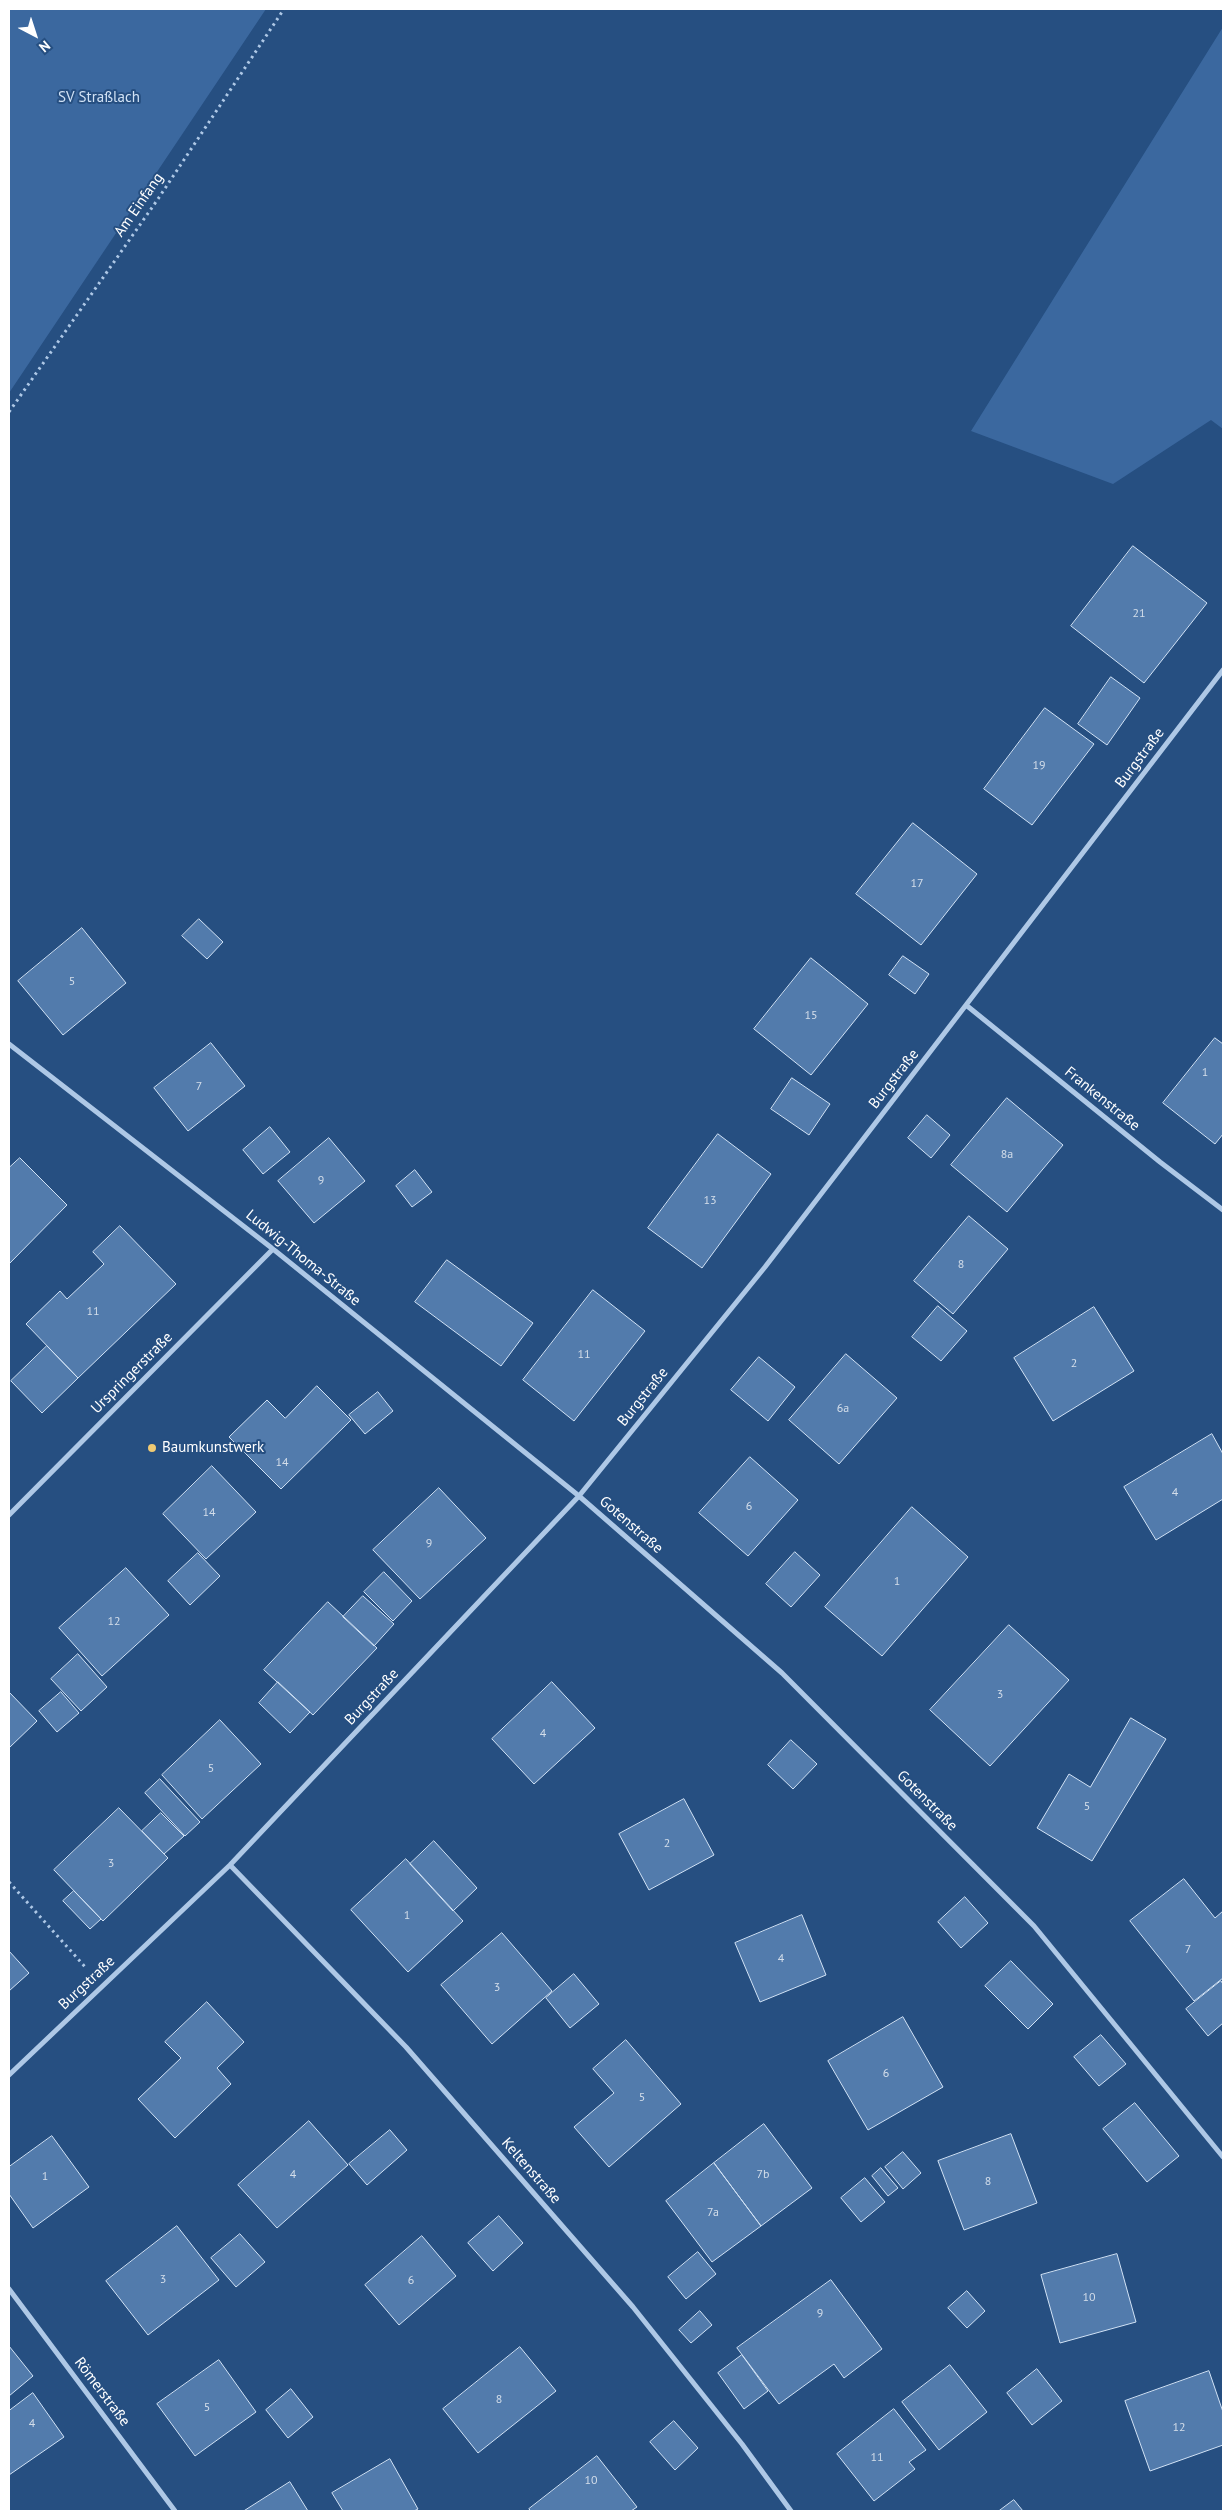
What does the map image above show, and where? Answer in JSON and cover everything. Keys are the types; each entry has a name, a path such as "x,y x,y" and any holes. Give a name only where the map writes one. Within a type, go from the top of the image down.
{"street":[{"name":"Burgstraße","path":"9,2075 230,1865 579,1496 765,1267 1223,670"},
{"name":"Frankenstraße","path":"966,1005 1160,1162 1223,1210"},
{"name":"Ludwig-Thoma-Straße","path":"9,1044 272,1249 579,1496"},
{"name":"Urspringerstraße","path":"9,1515 272,1249"},
{"name":"Gotenstraße","path":"579,1496 782,1673 1034,1926 1223,2158"},
{"name":"Keltenstraße","path":"230,1865 406,2047 613,2284 742,2444 791,2511"},
{"name":"Römerstraße","path":"9,2289 175,2511"}],"path":[{"name":"Am Einfang","path":"9,412 158,199 284,9"},
{"path":"9,1882 102,1986"}],"green space":[{"name":"SV Straßlach","path":"9,9 266,9 9,393"},
{"path":"1223,27 1223,429 1211,420 1113,484 971,431"}],"building":[{"path":"1133,546 1207,603 1144,683 1071,626"},
{"path":"1111,677 1140,698 1107,745 1078,724"},
{"path":"1045,708 1094,744 1032,825 984,789"},
{"path":"913,823 977,874 921,945 856,894"},
{"path":"199,919 223,942 207,959 182,936"},
{"path":"82,928 126,983 63,1035 18,981"},
{"path":"903,956 929,974 915,994 889,975"},
{"path":"811,958 868,1004 811,1075 754,1029"},
{"path":"1215,1038 1223,1044 1223,1134 1215,1144 1163,1103"},
{"path":"211,1043 245,1086 188,1131 154,1088"},
{"path":"792,1078 830,1104 809,1135 771,1109"},
{"path":"1007,1098 1063,1145 1007,1212 951,1165"},
{"path":"927,1115 950,1135 931,1158 908,1138"},
{"path":"270,1127 290,1152 263,1174 243,1150"},
{"path":"718,1134 771,1174 702,1268 648,1228"},
{"path":"329,1138 365,1181 314,1223 278,1181"},
{"path":"20,1158 67,1205 9,1264 9,1168"},
{"path":"415,1170 432,1192 412,1207 396,1186"},
{"path":"969,1216 1008,1249 953,1314 914,1281"},
{"path":"120,1226 176,1284 78,1378 26,1324 60,1291 67,1299 104,1264 93,1252"},
{"path":"447,1260 533,1323 501,1366 415,1302"},
{"path":"593,1290 645,1331 574,1421 523,1380"},
{"path":"938,1306 967,1331 941,1361 912,1337"},
{"path":"1094,1307 1134,1371 1053,1421 1014,1358"},
{"path":"47,1346 78,1378 42,1413 11,1381"},
{"path":"846,1354 897,1398 839,1464 789,1420"},
{"path":"759,1357 795,1387 768,1421 731,1390"},
{"path":"317,1386 351,1420 281,1489 229,1437 267,1400 285,1418"},
{"path":"378,1392 393,1411 365,1434 349,1415"},
{"path":"1212,1434 1223,1454 1223,1499 1156,1540 1124,1487"},
{"path":"750,1457 798,1500 748,1556 699,1513"},
{"path":"212,1466 256,1512 206,1559 163,1514"},
{"path":"439,1488 486,1538 420,1599 373,1550"},
{"path":"912,1507 968,1557 882,1656 825,1607"},
{"path":"795,1552 820,1575 791,1607 766,1584"},
{"path":"198,1553 220,1576 190,1605 168,1581"},
{"path":"126,1568 169,1615 102,1676 59,1628"},
{"path":"384,1572 412,1601 393,1621 364,1592"},
{"path":"363,1596 394,1624 374,1646 343,1617"},
{"path":"328,1602 377,1648 313,1715 264,1670"},
{"path":"1009,1625 1069,1680 990,1766 930,1710"},
{"path":"78,1654 107,1687 81,1711 51,1679"},
{"path":"278,1682 310,1712 290,1733 259,1703"},
{"path":"552,1682 595,1728 534,1784 492,1739"},
{"path":"9,1692 37,1721 9,1748"},
{"path":"61,1692 79,1713 57,1732 39,1711"},
{"path":"1131,1718 1166,1739 1092,1861 1037,1828 1069,1774 1090,1787"},
{"path":"220,1720 261,1764 202,1819 162,1775"},
{"path":"791,1740 817,1764 793,1789 768,1765"},
{"path":"160,1779 200,1822 185,1836 145,1793"},
{"path":"684,1799 714,1855 649,1890 619,1834"},
{"path":"119,1808 168,1858 103,1921 54,1870"},
{"path":"161,1813 184,1836 164,1854 142,1831"},
{"path":"434,1841 477,1888 453,1911 410,1864"},
{"path":"406,1859 463,1921 408,1972 351,1910"},
{"path":"1184,1879 1215,1918 1223,1911 1223,1978 1194,2001 1130,1921"},
{"path":"74,1891 101,1919 90,1929 63,1901"},
{"path":"965,1897 988,1923 961,1948 938,1922"},
{"path":"802,1915 826,1975 760,2002 735,1943"},
{"path":"502,1933 552,1991 492,2044 441,1985"},
{"path":"9,1951 29,1973 9,1991"},
{"path":"1011,1961 1053,2004 1028,2029 985,1986"},
{"path":"574,1974 599,2004 570,2028 546,1998"},
{"path":"1221,1981 1223,1984 1223,2023 1208,2036 1186,2009"},
{"path":"207,2002 244,2042 217,2068 231,2084 175,2138 138,2099 181,2058 165,2042"},
{"path":"903,2017 943,2087 868,2130 828,2061"},
{"path":"1101,2035 1126,2064 1099,2086 1074,2057"},
{"path":"626,2040 681,2104 609,2167 574,2127 614,2093 593,2069"},
{"path":"1135,2103 1179,2156 1147,2182 1103,2129"},
{"path":"309,2121 348,2165 277,2228 238,2185"},
{"path":"764,2124 812,2188 761,2226 714,2163"},
{"path":"390,2130 407,2150 367,2185 349,2164"},
{"path":"1011,2134 1037,2203 964,2230 938,2161"},
{"path":"52,2136 89,2187 33,2228 9,2194 9,2167"},
{"path":"903,2152 921,2173 903,2189 885,2167"},
{"path":"714,2163 761,2226 712,2262 666,2201"},
{"path":"881,2168 898,2188 888,2196 872,2176"},
{"path":"865,2178 885,2202 861,2222 841,2198"},
{"path":"499,2216 523,2243 493,2271 468,2243"},
{"path":"177,2226 219,2280 148,2335 106,2281"},
{"path":"240,2234 265,2262 236,2287 211,2258"},
{"path":"422,2236 456,2276 399,2325 365,2285"},
{"path":"698,2252 716,2274 686,2299 668,2277"},
{"path":"1117,2254 1136,2322 1060,2343 1041,2275"},
{"path":"831,2280 882,2349 844,2378 834,2364 779,2404 737,2348"},
{"path":"967,2291 985,2311 967,2328 948,2308"},
{"path":"700,2311 712,2325 691,2343 679,2330"},
{"path":"9,2346 33,2376 9,2396"},
{"path":"520,2347 556,2391 478,2453 443,2409"},
{"path":"742,2355 768,2391 744,2409 718,2373"},
{"path":"219,2360 256,2412 195,2456 157,2404"},
{"path":"950,2365 987,2412 939,2450 902,2402"},
{"path":"1037,2369 1062,2401 1032,2425 1007,2393"},
{"path":"1209,2371 1223,2412 1223,2445 1150,2471 1125,2401"},
{"path":"291,2389 313,2417 288,2438 266,2410"},
{"path":"33,2393 64,2437 9,2475 9,2411"},
{"path":"894,2409 926,2450 909,2462 915,2469 874,2501 837,2454"},
{"path":"674,2421 698,2448 675,2470 650,2442"},
{"path":"597,2456 637,2507 631,2511 531,2511 529,2509"},
{"path":"390,2459 418,2509 414,2511 343,2511 332,2493"},
{"path":"290,2482 308,2511 244,2511"},
{"path":"1014,2500 1023,2511 999,2511"}],"place":[{"name":"Baumkunstwerk","path":"152,1448"}]}
